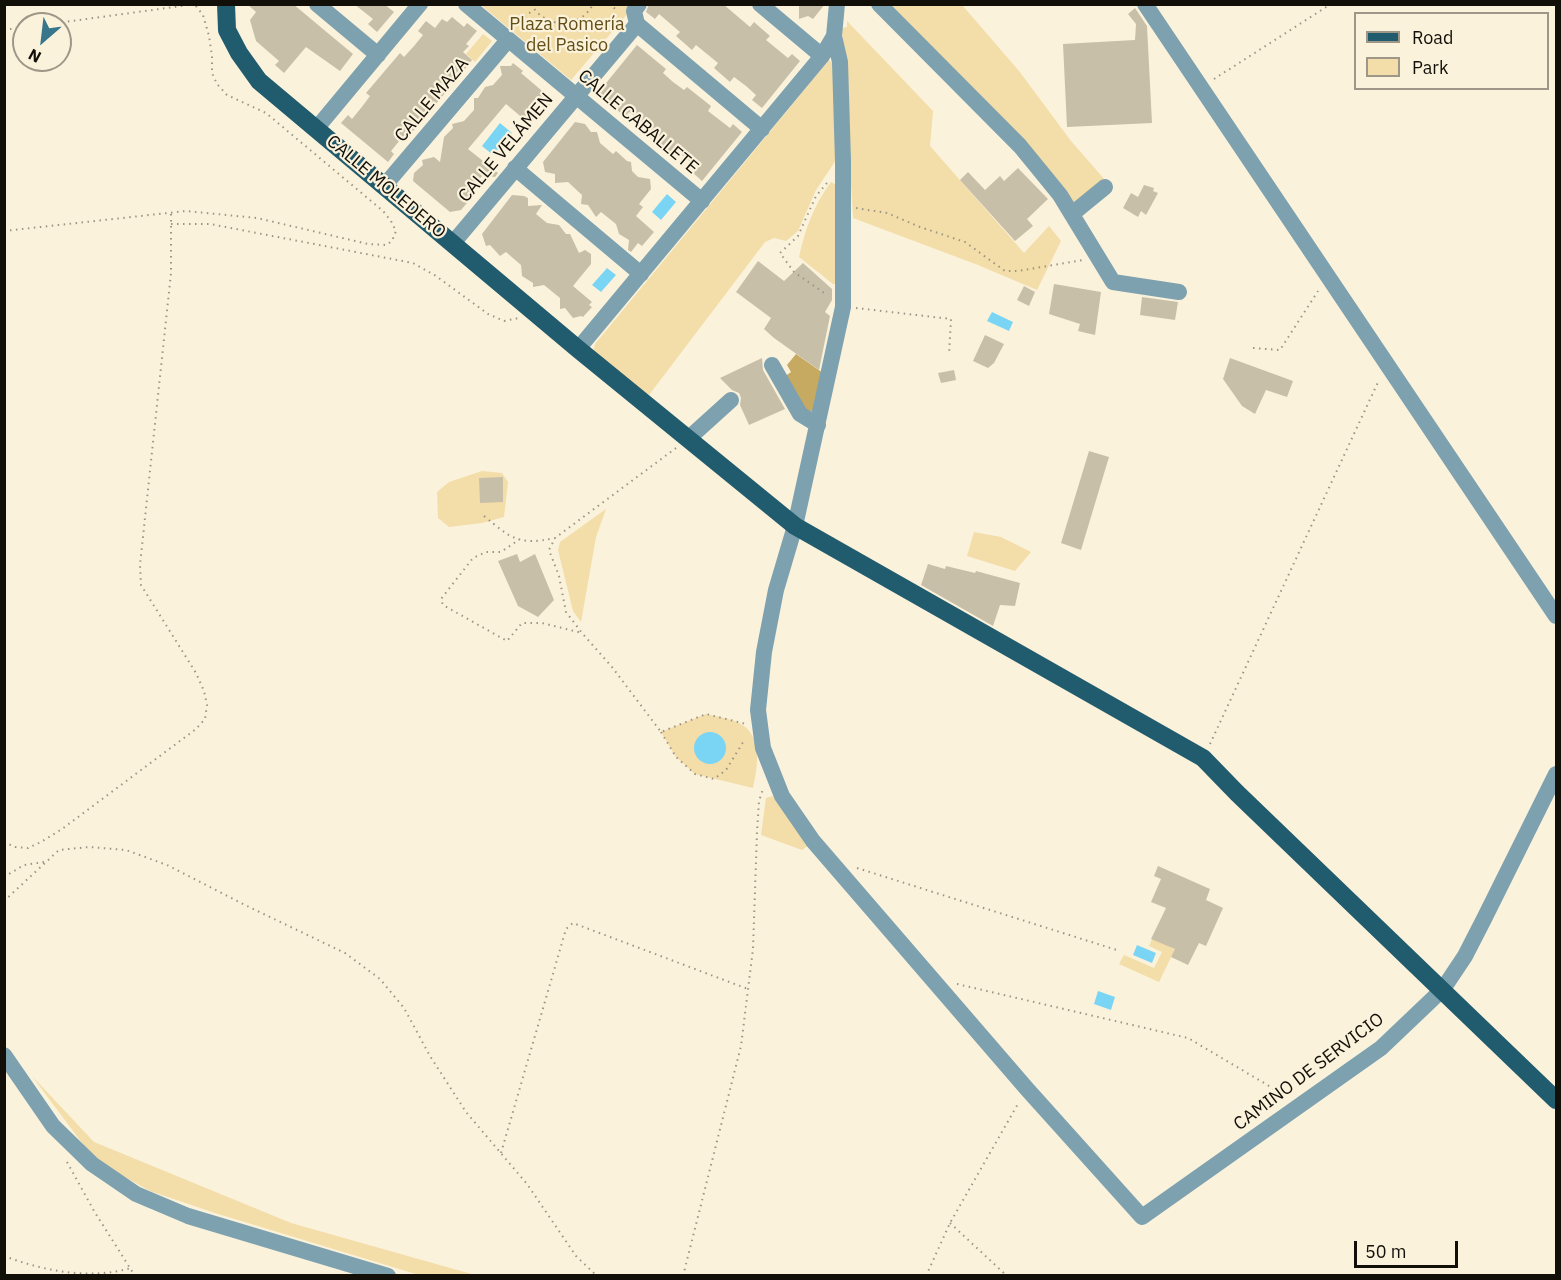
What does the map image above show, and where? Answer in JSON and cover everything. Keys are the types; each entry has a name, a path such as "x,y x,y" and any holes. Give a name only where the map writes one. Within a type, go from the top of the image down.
{"main road":[{"name":"CALLE MOLEDERO","path":"226,4 226,30 259,81 578,349 795,526 1203,758 1557,1100"}],"street":[{"path":"317,4 378,55"},
{"path":"316,129 420,4"},
{"name":"CALLE CABALLETE","path":"466,4 511,32 576,96 702,201"},
{"path":"639,4 634,11 637,24 762,129"},
{"path":"760,4 822,56"},
{"path":"837,4 834,36 840,62 843,307 795,526 776,590 764,652 759,710 763,748 782,796 813,841 1027,1089"},
{"path":"879,4 1020,146 1060,195 1113,282 1179,292"},
{"path":"1145,4 1557,616"},
{"name":"CALLE VELÁMEN","path":"453,243 637,24"},
{"name":"CALLE MAZA","path":"385,185 511,32"},
{"path":"578,349 822,56 834,36"},
{"path":"515,168 641,274"},
{"path":"1072,214 1105,187"},
{"path":"771,365 800,414 818,425"},
{"path":"689,438 731,400"},
{"name":"CAMINO DE SERVICIO","path":"1027,1089 1142,1217 1381,1048 1443,989 1465,956 1557,774"},
{"path":"4,1055 53,1126 92,1164 136,1194 188,1215 388,1275"}],"path":[{"path":"531,4 544,19 557,24 571,23 583,17 593,4"},
{"path":"1201,87 1331,4"},
{"path":"4,231 186,211 257,218 386,245 392,241 396,231 383,211 266,113 227,95 217,84 212,73 213,57 209,36 203,15 196,5 72,21"},
{"path":"511,32 534,10"},
{"path":"843,161 816,196 798,236 780,253 794,272 843,307 951,319 949,355"},
{"path":"843,207 887,213 913,225 965,243 1005,271 1018,271 1098,257"},
{"path":"4,842 15,848 28,848 63,829 196,729 205,718 207,705 196,673 141,585 140,565 171,273 171,213"},
{"path":"171,224 210,224 413,263 436,276 488,314 504,321 518,319 529,308"},
{"path":"1253,348 1280,350 1328,276"},
{"path":"1203,758 1386,363"},
{"path":"484,516 510,537 535,543 555,538 689,438"},
{"path":"555,538 549,550 559,576 566,612 612,667 661,732 676,757 695,774 714,779 726,770 751,732 761,726"},
{"path":"520,539 501,552 486,552 472,558 441,599 443,605 507,642 522,623 542,622 582,633"},
{"path":"661,732 706,714 738,723 761,726"},
{"path":"683,1275 741,1046 753,949 759,801 764,784 772,772"},
{"path":"4,901 59,850 89,847 126,850 167,865 345,953 380,979 405,1008 430,1056 466,1112 526,1184 576,1256 597,1275"},
{"path":"829,859 1120,951"},
{"path":"4,877 24,865 44,862"},
{"path":"501,1154 566,929 573,923 748,989"},
{"path":"932,978 1188,1038 1301,1105"},
{"path":"926,1275 950,1223 1027,1089"},
{"path":"64,1154 94,1211 135,1275"},
{"path":"950,1223 1007,1275"},
{"path":"4,1256 20,1262 91,1275 115,1273 131,1268"}],"green space":[{"name":"Plaza Romería del Pasico","path":"481,5 635,5 571,80"},
{"path":"891,5 962,5 1019,71 1071,141 1105,180 1075,204 1026,146"},
{"path":"847,21 933,111 930,146 1024,253 1049,226 1061,241 1037,290 853,218 842,28 847,27"},
{"path":"483,34 492,41 475,62 466,54"},
{"path":"829,60 834,65 836,160 816,190 798,231 786,241 774,238 765,242 649,395 593,354 595,344"},
{"path":"831,182 838,186 838,284 833,284 799,257 811,218"},
{"path":"482,471 502,473 508,482 504,517 482,523 449,527 438,518 437,492 449,482"},
{"path":"606,509 596,537 581,622 573,611 558,550 560,542"},
{"path":"974,532 1001,537 1031,552 1015,571 967,556"},
{"path":"706,714 739,723 752,735 757,752 753,788 695,774 676,757 661,732"},
{"path":"773,796 809,845 802,850 761,835 766,798"},
{"path":"1154,935 1171,943 1170,947 1175,949 1159,982 1119,964 1124,955 1154,968 1162,952 1149,946"},
{"path":"32,1076 94,1142 291,1223 475,1275 419,1275 150,1191 109,1168 88,1151"}],"shaded area":[{"path":"796,354 823,373 814,409 810,413 805,410 784,377 791,372 787,365"}],"water":[{"path":"500,123 512,133 493,155 482,146"},
{"path":"667,194 676,202 661,220 652,212"},
{"path":"607,268 616,275 601,292 592,285"},
{"path":"992,312 1013,322 1009,331 987,321"},
{"path":"710,732 721,737 726,748 721,759 710,764 699,759 694,748 699,737"},
{"path":"1137,945 1156,953 1152,963 1133,955"},
{"path":"1098,991 1115,997 1111,1010 1094,1004"}],"building":[{"path":"247,4 293,4 353,54 340,71 306,47 284,73 275,65 279,61 256,41 250,20 256,12"},
{"path":"354,4 384,4 394,12 377,32 368,24 373,19"},
{"path":"649,4 723,4 750,27 754,22 770,36 766,40 788,58 792,54 800,61 762,108 752,100 756,95 734,77 730,82 714,68 718,63 696,45 692,50 676,36 680,32 659,14 655,19 646,12"},
{"path":"799,4 825,4 813,19 808,16 799,19"},
{"path":"1135,8 1147,26 1152,123 1067,127 1063,44 1135,40 1136,24 1128,14"},
{"path":"452,17 464,27 467,23 477,31 466,44 469,46 463,52 472,60 465,69 462,67 443,89 446,92 413,131 410,129 400,140 391,151 394,154 388,162 341,123 348,115 352,119 370,96 366,93 400,53 404,57 414,46 423,35 418,31 426,21 435,28 442,19 447,22"},
{"path":"637,45 666,69 663,73 673,82 684,90 687,87 711,106 708,111 730,128 733,124 742,132 702,181 692,172 696,167 686,158 675,150 671,155 647,135 651,130 629,112 625,117 598,93"},
{"path":"513,63 548,96 544,100 550,105 538,113 540,119 525,120 506,104 468,149 498,173 495,177 483,175 472,188 471,198 461,210 450,212 413,181 414,173 423,165 422,160 434,157 440,162 444,137 453,128 452,124 464,121 474,110 474,98 478,98 485,87 493,85 502,75 500,66 511,66"},
{"path":"575,122 585,124 591,132 597,132 600,143 613,154 616,151 631,162 632,171 638,177 650,179 651,189 639,204 643,207 636,216 654,232 642,246 638,243 631,252 628,250 629,240 619,234 616,224 601,212 596,217 588,205 581,204 582,195 568,182 555,183 555,174 545,172 543,162"},
{"path":"1018,168 1048,199 1027,219 1033,226 1015,241 960,180 968,172 985,190 1000,176 1004,181"},
{"path":"1144,185 1154,188 1153,191 1158,193 1146,215 1141,211 1138,217 1123,208 1131,193 1138,197"},
{"path":"512,195 528,198 528,206 542,205 536,214 547,223 559,225 566,234 570,234 579,253 585,250 591,254 591,264 573,286 592,302 589,305 592,307 583,317 573,318 565,308 560,309 560,298 544,285 533,287 533,283 522,276 521,265 506,252 500,256 490,245 486,246 482,234"},
{"path":"758,261 784,281 803,263 832,289 832,300 825,312 830,316 819,370 764,329 771,318 736,292"},
{"path":"1054,284 1101,292 1095,335 1078,331 1080,324 1049,314"},
{"path":"1024,286 1035,292 1029,306 1017,300"},
{"path":"1142,297 1178,302 1175,320 1140,315"},
{"path":"985,335 1004,344 994,363 988,368 973,361"},
{"path":"762,358 763,370 785,409 749,425 740,405 739,393 732,390 720,378"},
{"path":"1230,358 1293,381 1287,397 1266,390 1255,414 1242,406 1223,379"},
{"path":"954,370 956,380 941,383 938,373"},
{"path":"1089,451 1109,457 1081,550 1061,543"},
{"path":"503,477 503,502 480,503 479,478"},
{"path":"517,554 520,562 535,554 554,600 538,617 518,606 498,561"},
{"path":"928,564 945,569 946,566 975,573 976,571 1020,583 1015,606 1000,605 993,626 921,585"},
{"path":"1158,866 1210,889 1206,900 1223,908 1206,946 1199,943 1188,965 1171,957 1175,949 1151,939 1166,908 1151,902 1161,879 1154,876"}]}
